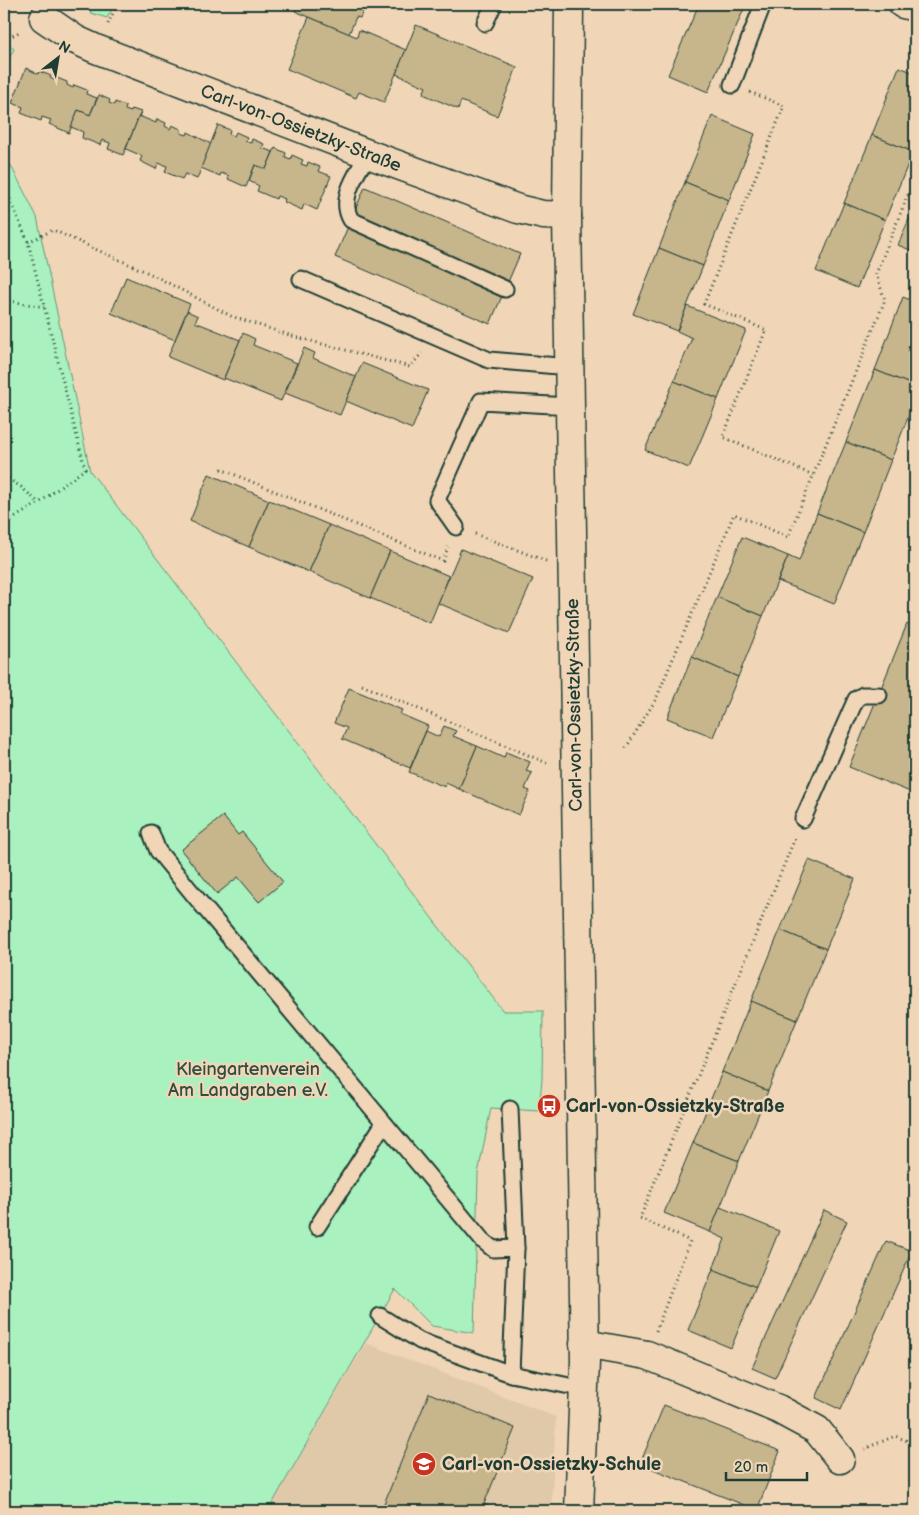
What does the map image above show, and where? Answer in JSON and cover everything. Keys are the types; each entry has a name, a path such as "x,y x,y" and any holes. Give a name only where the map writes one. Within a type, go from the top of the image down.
{"street":[{"name":"Carl-von-Ossietzky-Straße","path":"570,4 567,216 584,1344 584,1389 578,1511"},
{"path":"903,4 915,8"},
{"name":"Carl-von-Ossietzky-Straße","path":"44,18 76,40 96,49 368,154 518,209 543,215 567,216"},
{"path":"584,1344 647,1355 806,1423 817,1430 840,1459"}],"lane":[{"path":"486,22 494,4"},
{"path":"732,85 763,4"},
{"path":"368,154 349,190 346,207 351,220 504,289"},
{"path":"301,279 489,360 569,366"},
{"path":"456,527 437,500 481,401 570,406"},
{"path":"803,819 856,699 863,694 879,695"},
{"path":"151,833 158,851 482,1240 493,1249 516,1248"},
{"path":"510,1109 516,1248 510,1374"},
{"path":"317,1228 384,1123"},
{"path":"380,1316 420,1341 510,1374 584,1389"}],"path":[{"path":"732,85 784,106 704,304 766,330 723,437 813,475"},
{"path":"626,748 656,699 734,514 788,537 885,300 876,274 915,177"},
{"path":"4,185 28,242 85,469 39,503 4,524"},
{"path":"28,242 53,230 153,275 232,316 292,336 410,367 436,337"},
{"path":"4,300 44,307"},
{"path":"221,469 442,561 456,527 572,571"},
{"path":"4,476 21,486 39,503"},
{"path":"362,685 576,774"},
{"path":"647,1355 690,1241 640,1218 803,819"},
{"path":"840,1459 895,1436 915,1444"}],"shaded area":[{"name":"Carl-von-Ossietzky-Schule","path":"366,1343 556,1417 551,1511 268,1511"}],"green space":[{"path":"89,4 115,4 107,18 91,13"},
{"path":"4,41 14,49 4,68"},
{"name":"Kleingartenverein Am Landgraben e.V.","path":"4,152 37,217 90,471 503,1011 543,1011 542,1080 539,1111 491,1108 478,1174 474,1333 432,1326 395,1289 268,1511 4,1511"}],"building":[{"path":"298,4 366,4 360,18 356,17 349,34 295,11"},
{"path":"699,4 746,4 708,92 668,75"},
{"path":"309,17 357,37 359,30 406,50 384,102 359,92 356,98 287,69"},
{"path":"416,25 517,67 497,116 461,101 458,109 423,94 426,87 396,74"},
{"path":"899,67 915,73 915,147 913,152 872,135"},
{"path":"26,68 38,74 39,71 51,76 50,78 56,81 57,78 67,82 67,85 73,88 74,85 87,90 86,94 97,98 90,115 78,110 69,133 49,124 51,120 42,117 41,121 21,113 23,107 12,103"},
{"path":"99,95 110,100 109,103 114,105 115,102 126,106 125,110 131,112 132,109 141,112 123,155 108,149 110,143 102,140 100,145 82,138 83,132 71,127 78,110 90,115"},
{"path":"139,116 156,123 157,119 166,123 165,126 170,129 172,125 181,129 181,133 187,135 188,132 211,144 197,179 185,174 182,179 165,172 167,166 158,163 156,169 140,161 142,156 126,149"},
{"path":"712,116 755,134 729,200 685,182"},
{"path":"218,125 230,130 229,134 234,136 236,132 247,137 245,141 251,143 252,139 264,144 262,148 273,152 266,169 255,165 246,187 228,179 229,176 221,173 220,176 201,168"},
{"path":"872,135 913,152 885,220 844,203"},
{"path":"275,148 286,153 285,157 291,159 292,155 303,160 301,164 307,166 308,162 320,167 318,171 331,176 317,210 304,204 302,210 284,202 285,199 277,196 276,199 257,191 259,186 249,181 255,165 266,169"},
{"path":"685,182 729,200 703,266 659,248"},
{"path":"365,187 520,254 490,324 335,257"},
{"path":"844,203 885,220 857,288 816,271"},
{"path":"915,205 915,252 898,245"},
{"path":"659,248 703,266 677,331 633,314"},
{"path":"126,277 190,304 175,340 111,313"},
{"path":"903,297 915,302 915,386 875,370"},
{"path":"687,306 746,330 718,399 674,381 692,338 677,331"},
{"path":"187,311 198,316 195,322 240,340 223,380 168,357"},
{"path":"243,333 255,339 253,345 297,363 281,401 224,378"},
{"path":"304,348 315,353 313,358 356,377 340,415 285,393"},
{"path":"362,363 428,390 412,429 346,401"},
{"path":"875,370 915,386 915,400 891,460 846,442"},
{"path":"674,381 718,399 689,468 645,450"},
{"path":"846,442 891,460 863,532 817,513"},
{"path":"209,474 269,500 249,547 190,521"},
{"path":"269,500 329,525 309,572 249,547"},
{"path":"817,513 863,532 834,604 778,581 788,556 799,561"},
{"path":"329,525 390,551 370,598 309,572"},
{"path":"742,537 788,556 763,616 717,597"},
{"path":"461,549 533,579 509,633 438,603"},
{"path":"390,551 449,576 430,623 370,598"},
{"path":"717,597 763,616 738,677 692,657"},
{"path":"907,624 915,628 915,794 849,767"},
{"path":"692,657 738,677 713,737 667,718"},
{"path":"349,688 402,710 400,714 428,726 410,768 342,739 347,728 334,723"},
{"path":"444,726 456,731 453,736 477,746 459,789 446,783 445,787 409,772 426,731 439,737"},
{"path":"477,746 504,758 506,752 530,762 526,771 532,773 525,789 530,791 519,815 459,789"},
{"path":"223,816 238,835 242,832 283,882 259,902 238,877 217,894 181,850"},
{"path":"809,860 855,879 826,949 780,930"},
{"path":"780,930 826,949 797,1020 751,1001"},
{"path":"751,1001 797,1020 768,1091 722,1072"},
{"path":"722,1072 768,1091 739,1161 693,1143"},
{"path":"693,1143 739,1161 710,1232 664,1213"},
{"path":"720,1207 779,1231 756,1287 713,1269 725,1239 710,1232"},
{"path":"824,1210 847,1221 775,1378 752,1368"},
{"path":"886,1241 912,1251 841,1410 816,1398"},
{"path":"713,1269 756,1287 731,1348 688,1330"},
{"path":"429,1393 515,1428 484,1504 501,1511 381,1511"},
{"path":"664,1405 780,1451 757,1510 640,1464"}],"place":[{"name":"Carl-von-Ossietzky-Straße","path":"549,1106"},
{"name":"Carl-von-Ossietzky-Schule","path":"424,1464"}]}
